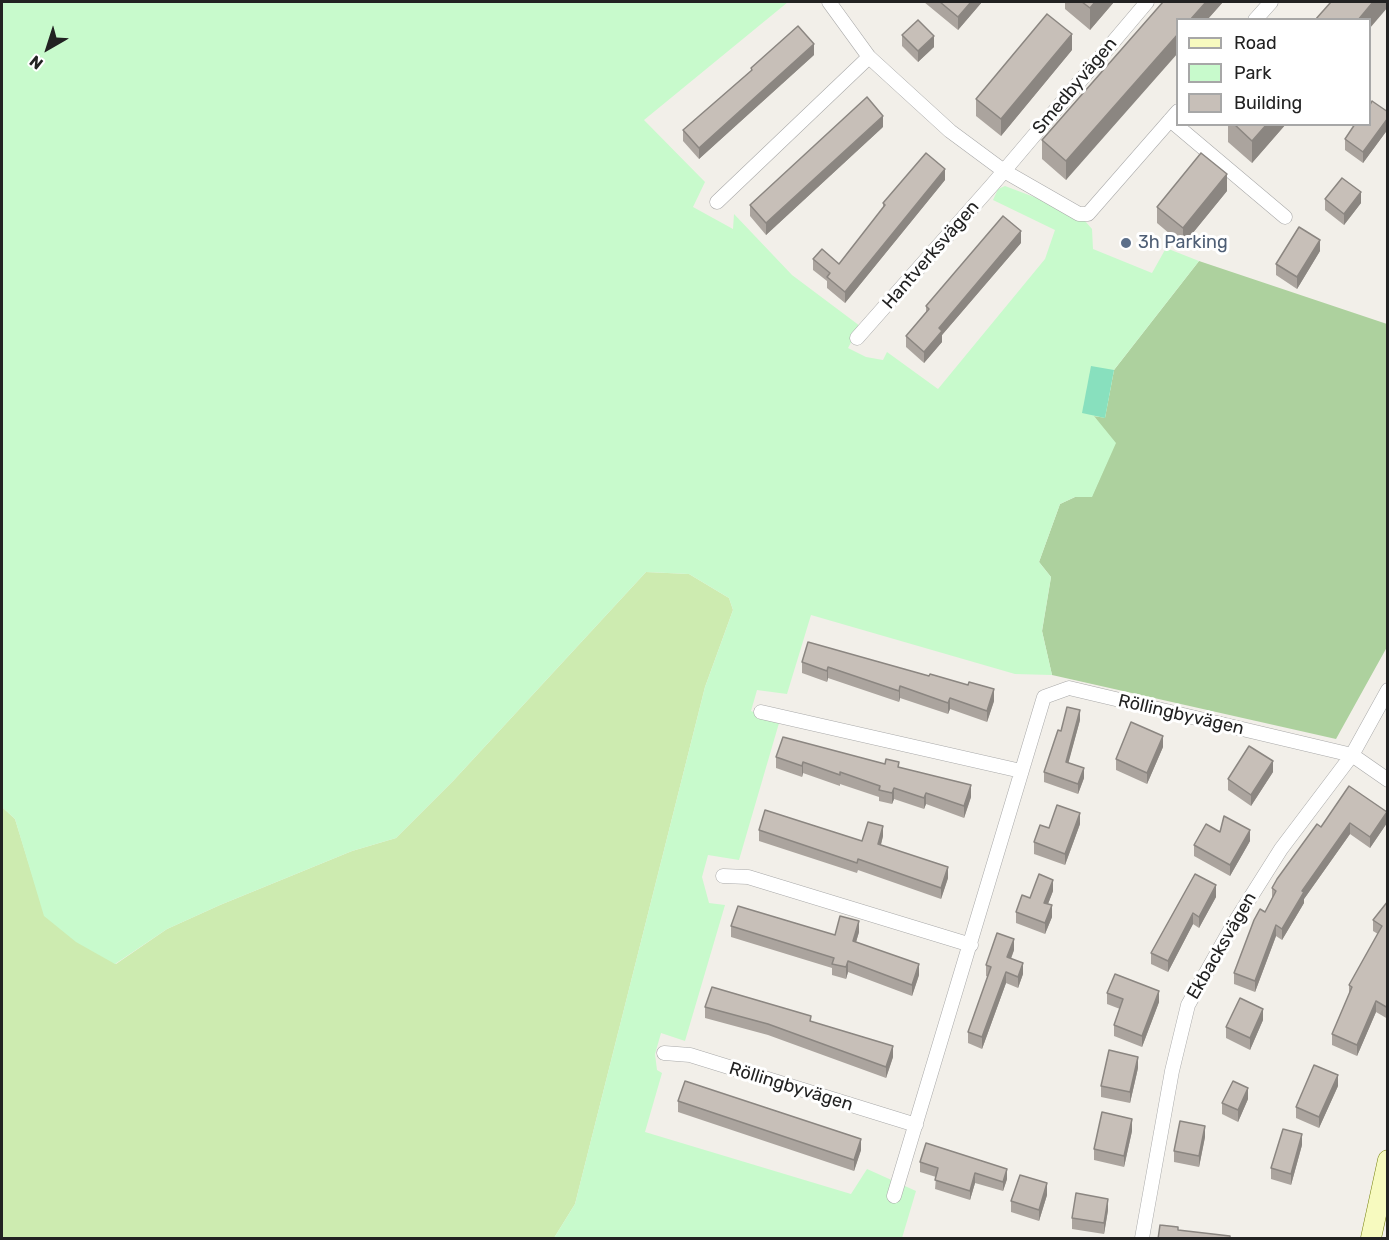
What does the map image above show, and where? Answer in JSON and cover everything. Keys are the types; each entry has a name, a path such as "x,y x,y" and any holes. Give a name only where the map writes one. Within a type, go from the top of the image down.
{"street":[{"path":"829,2 869,57 951,131 1004,171 1079,214 1088,214 1174,116"},
{"name":"Smedbyvägen","path":"1004,171 1146,2"},
{"path":"1257,18 1270,2"},
{"path":"717,202 869,57"},
{"path":"1185,126 1285,217"},
{"name":"Hantverksvägen","path":"857,338 1004,171"},
{"name":"Röllingbyvägen","path":"894,1196 1044,697 1069,688 1352,755 1388,780"},
{"name":"Ekbacksvägen","path":"1142,1239 1172,1071 1188,1005 1233,924 1281,849 1352,755 1388,690"},
{"path":"761,712 1021,771"},
{"path":"723,876 748,877 971,945"},
{"name":"Röllingbyvägen","path":"664,1053 690,1055 916,1125"},
{"path":"1371,1239 1388,1160"}],"green space":[{"path":"2,2 788,2 644,120 705,182 693,207 733,229 734,214 792,275 860,326 848,348 866,357 883,360 887,352 938,389 1045,259 1055,230 993,200 998,189 1005,186 1079,214 1092,229 1093,249 1152,273 1166,248 1199,261 1114,370 1105,418 1094,416 1116,443 1092,497 1075,497 1060,504 1039,562 1051,577 1042,631 1052,675 1015,674 811,615 787,694 757,690 751,711 779,723 739,860 708,855 702,877 709,903 725,905 685,1041 661,1033 655,1054 657,1070 662,1073 645,1132 851,1194 867,1169 916,1191 902,1238 554,1238 575,1204 705,687 733,610 729,598 689,574 646,572 453,781 396,838 352,851 220,905 167,929 115,964 76,942 44,916 15,819 2,807"},
{"path":"1199,261 1387,324 1387,647 1336,739 1052,675 1042,631 1051,577 1039,562 1060,504 1075,497 1092,496 1115,443 1093,416 1105,417 1114,370"},
{"path":"1091,366 1114,370 1105,418 1082,413"},
{"path":"646,572 689,574 729,598 733,610 705,687 575,1204 554,1238 2,1238 2,807 15,819 45,916 116,964 167,929 220,905 352,851 396,838 453,781"}],"building":[{"path":"940,2 971,2 958,17"},
{"path":"1082,2 1095,2 1090,8"},
{"path":"1163,2 1206,2 1192,18 1176,18 1176,36 1066,161 1042,140"},
{"path":"1331,2 1373,2 1360,18 1317,18"},
{"path":"1047,14 1072,34 1001,119 976,99"},
{"path":"918,20 934,36 918,51 902,35"},
{"path":"798,26 814,44 699,148 683,130"},
{"path":"867,97 883,116 766,223 750,205"},
{"path":"1372,101 1388,112 1388,118 1363,152 1345,139 1354,126 1371,126"},
{"path":"1236,126 1265,126 1252,141"},
{"path":"926,153 945,169 845,292 827,277 830,273 813,259 822,249 839,264 885,205 883,203"},
{"path":"1201,153 1227,174 1183,228 1157,207"},
{"path":"1342,178 1361,192 1344,214 1325,199"},
{"path":"1003,216 1021,231 939,328 942,331 924,352 906,336 929,309 926,306"},
{"path":"1299,227 1320,240 1297,277 1276,264"},
{"path":"808,642 929,676 930,674 968,685 969,682 994,689 987,711 950,698 948,703 900,686 899,691 828,667 827,671 802,662"},
{"path":"1067,707 1080,710 1066,762 1084,768 1078,784 1044,772 1058,730 1061,731"},
{"path":"1131,722 1163,736 1147,773 1116,759"},
{"path":"783,737 885,764 886,759 899,762 898,767 971,785 964,806 926,793 924,798 894,788 892,793 879,790 880,786 840,772 840,775 803,762 802,766 776,757"},
{"path":"1249,746 1273,761 1251,795 1228,779"},
{"path":"1349,786 1387,812 1370,837 1350,823 1302,891 1304,892 1282,929 1276,925 1255,981 1234,973 1254,920 1260,909 1265,912 1276,891 1272,888 1277,879 1317,824 1321,827"},
{"path":"1057,805 1080,813 1065,854 1034,842 1040,825 1049,828"},
{"path":"765,810 862,841 868,822 883,826 878,844 948,867 941,888 858,859 857,863 759,830"},
{"path":"1224,816 1250,830 1230,865 1194,845 1206,824 1220,832"},
{"path":"1039,874 1053,880 1044,903 1052,905 1045,923 1016,912 1022,895 1030,898"},
{"path":"1195,874 1216,885 1199,917 1193,913 1168,961 1151,953"},
{"path":"1388,901 1388,1008 1376,1001 1357,1045 1332,1034 1352,987 1349,985 1382,926 1373,920"},
{"path":"738,906 835,935 840,916 859,921 853,941 919,964 912,985 848,961 846,967 832,964 834,958 731,926"},
{"path":"997,933 1014,939 1007,957 1023,963 1018,977 1006,972 982,1037 968,1032 991,967 986,965"},
{"path":"1115,974 1159,991 1142,1036 1114,1025 1123,999 1107,993"},
{"path":"712,987 811,1016 810,1021 893,1046 886,1067 768,1024 705,1007"},
{"path":"1240,998 1263,1009 1250,1038 1226,1027"},
{"path":"1109,1050 1138,1057 1130,1092 1101,1086"},
{"path":"1314,1065 1338,1075 1319,1117 1296,1107"},
{"path":"685,1081 861,1139 854,1160 678,1101"},
{"path":"1233,1081 1248,1088 1238,1110 1222,1103"},
{"path":"1102,1112 1132,1119 1124,1156 1094,1149"},
{"path":"1180,1121 1205,1126 1199,1156 1174,1151"},
{"path":"1283,1129 1302,1134 1291,1174 1271,1168"},
{"path":"926,1143 1007,1169 1003,1182 975,1173 970,1191 935,1180 938,1168 920,1162"},
{"path":"1020,1175 1047,1183 1039,1210 1011,1201"},
{"path":"1076,1193 1108,1199 1104,1223 1072,1218"},
{"path":"1160,1225 1178,1227 1178,1230 1230,1236 1230,1239 1158,1239"}],"place":[{"name":"3h Parking","path":"1126,243"}]}
